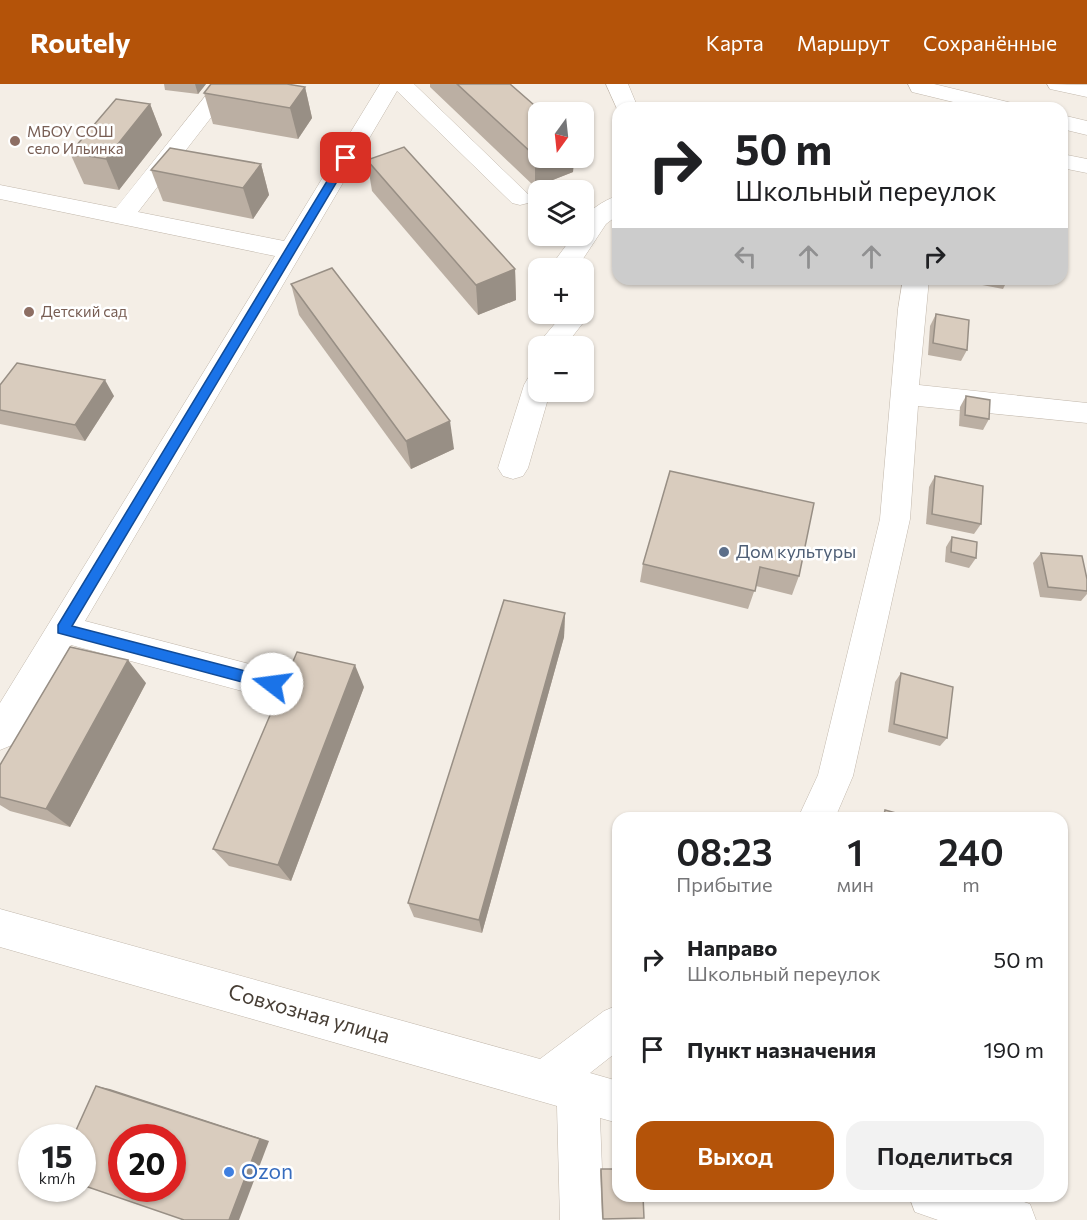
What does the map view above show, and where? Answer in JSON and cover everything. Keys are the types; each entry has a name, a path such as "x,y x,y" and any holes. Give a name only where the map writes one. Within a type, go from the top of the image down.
{"street":[{"path":"122,218 226,84"},
{"path":"0,734 391,84"},
{"path":"402,84 520,198"},
{"path":"617,84 624,102"},
{"path":"919,84 981,102"},
{"path":"1058,84 1087,91"},
{"path":"922,102 924,97 946,93"},
{"path":"1068,123 1087,128"},
{"path":"1068,162 1087,166"},
{"path":"0,192 291,251"},
{"path":"570,258 597,219 612,208"},
{"path":"819,812 835,776 895,519 911,309 915,285"},
{"path":"558,336 569,324"},
{"path":"904,394 1087,413"},
{"path":"513,468 533,402"},
{"path":"63,629 272,684"},
{"name":"Совхозная улица","path":"0,928 612,1100"},
{"path":"582,1220 562,1085 612,1031"},
{"path":"952,1202 1014,1220"}],"building":[{"path":"211,84 287,84 305,87 290,108 204,93"},
{"path":"457,84 510,84 531,102 528,102 528,150"},
{"path":"116,99 150,104 106,159 70,153"},
{"path":"404,147 515,269 476,285 367,160"},
{"path":"170,148 261,164 243,188 151,170"},
{"path":"332,268 450,421 406,441 291,284"},
{"path":"936,314 969,320 967,350 933,343"},
{"path":"17,363 105,380 75,425 0,410 0,385"},
{"path":"966,396 990,400 989,419 965,415"},
{"name":"Дом культуры","path":"670,471 814,503 799,576 760,567 755,591 643,564"},
{"path":"935,476 983,486 981,524 932,514"},
{"path":"952,537 977,542 976,558 951,552"},
{"path":"1041,553 1082,556 1087,591 1048,587"},
{"path":"504,600 565,613 479,920 408,903"},
{"path":"70,647 128,660 46,809 0,797 0,765"},
{"path":"297,652 355,665 278,865 213,849"},
{"path":"901,673 953,687 947,738 894,724"},
{"path":"96,1086 260,1139 229,1220 184,1220 132,1202 186,1202 186,1124 108,1124 108,1194 96,1190 96,1124 79,1124"},
{"path":"601,1169 612,1169 612,1202 643,1202 644,1218 603,1219"}],"place":[{"name":"МБОУ СОШ село Ильинка","path":"15,141"},
{"name":"Детский сад","path":"29,312"},
{"name":"Дом культуры","path":"724,552"},
{"name":"Ozon","path":"229,1172"}],"route":[{"path":"272,684 63,629 346,158"}]}
